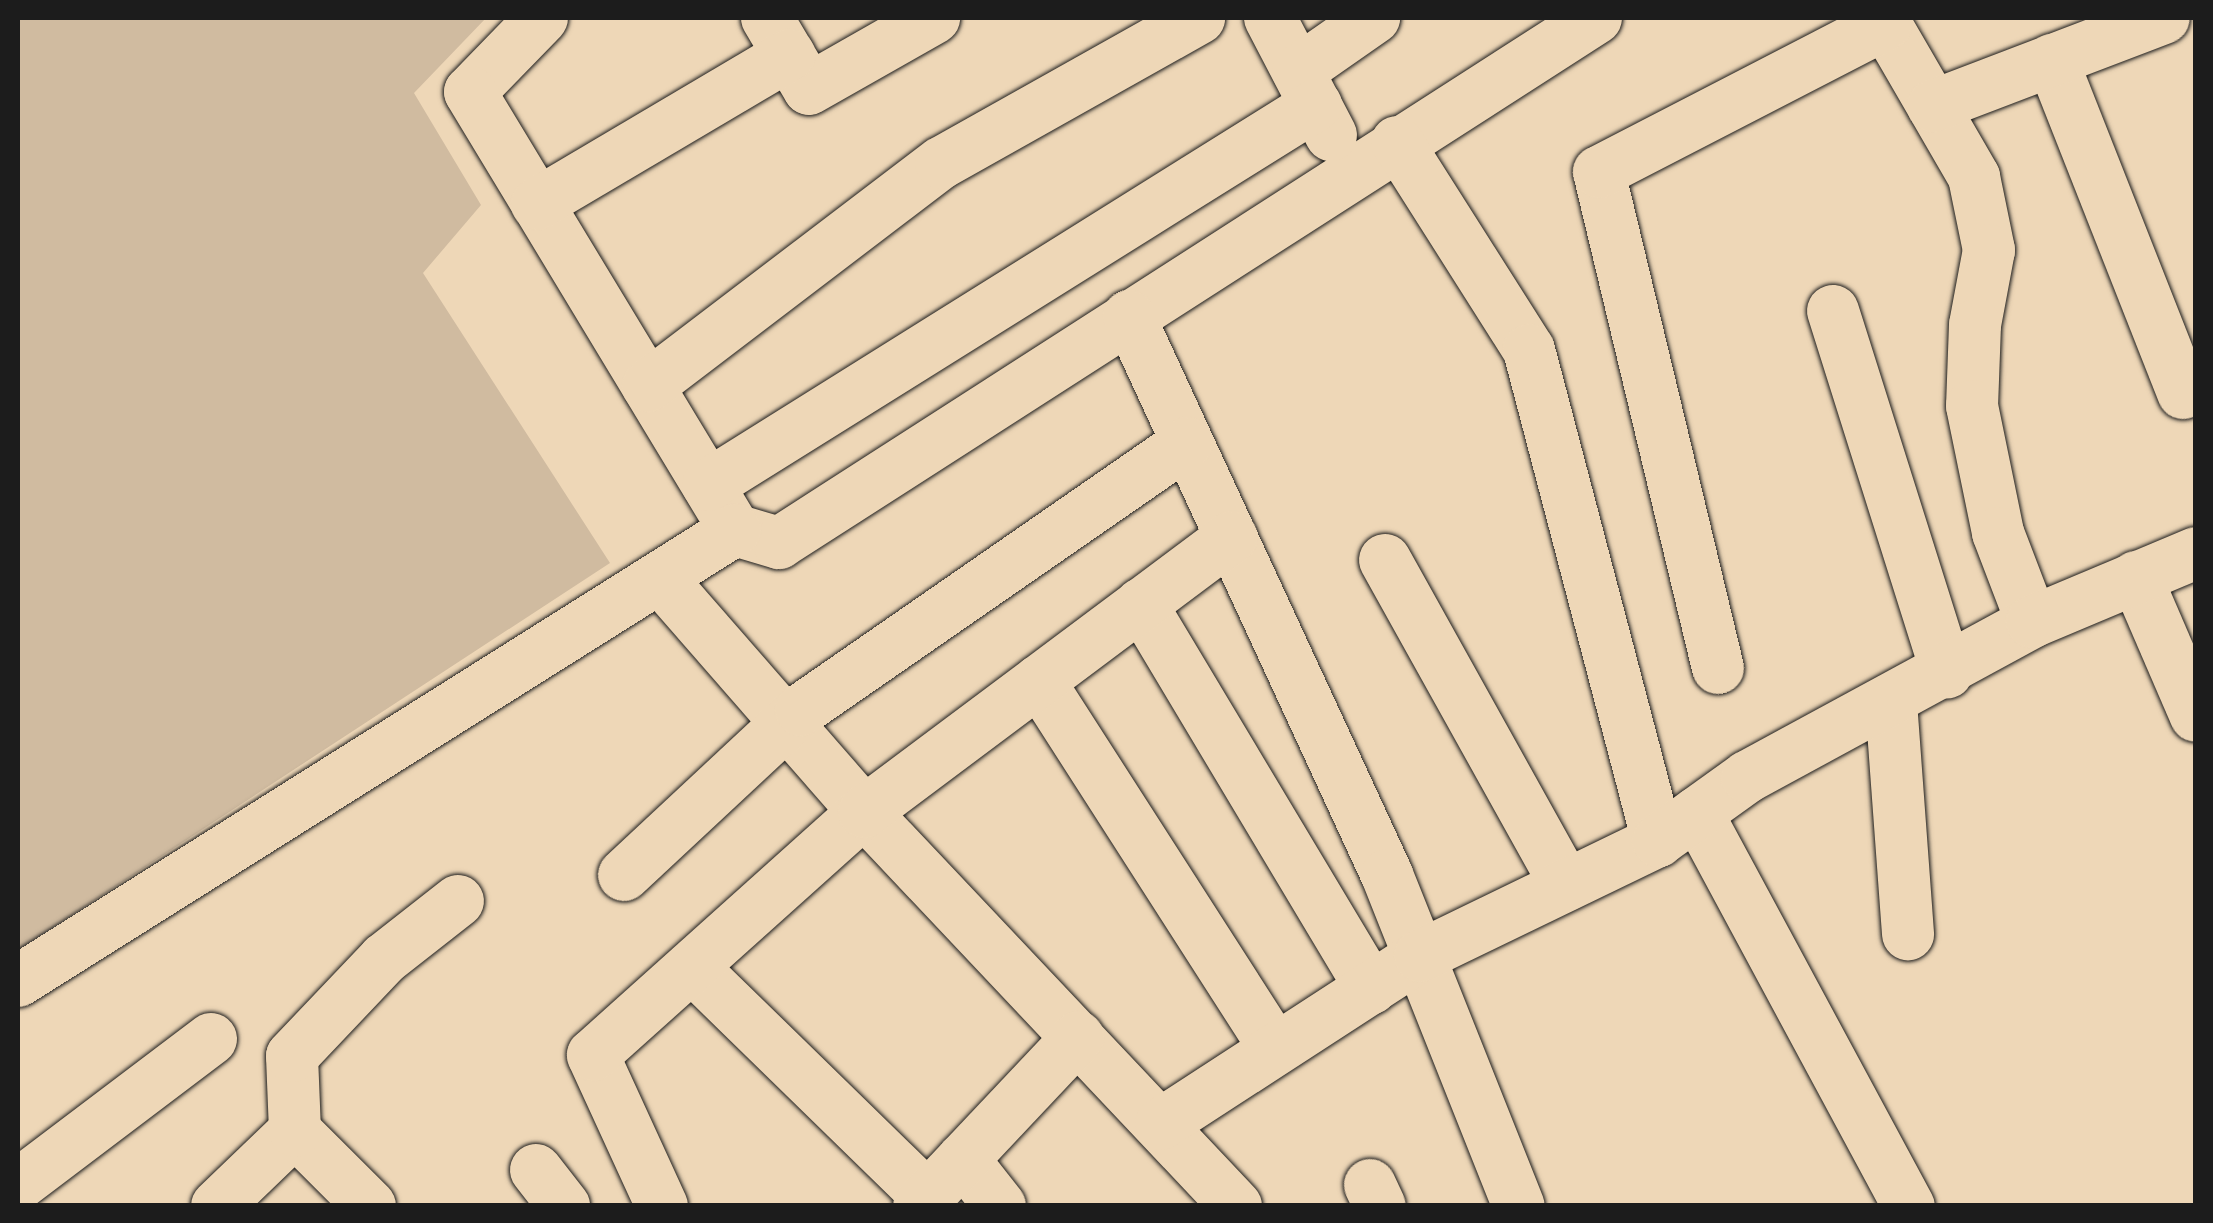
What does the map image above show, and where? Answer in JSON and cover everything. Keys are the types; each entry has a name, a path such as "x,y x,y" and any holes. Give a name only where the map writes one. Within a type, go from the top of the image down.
{"street":[{"path":"542,18 470,92 736,530 779,544 1350,172 1596,18"},
{"path":"538,204 778,36 809,89 934,18"},
{"path":"648,386 941,163 1200,18"},
{"path":"1270,18 1350,172"},
{"path":"708,485 1307,88 1374,18"},
{"path":"1934,106 2164,18"},
{"path":"1718,668 1600,172 1884,20 1974,176 1990,250 1975,326 1972,406 1998,533 2032,622"},
{"path":"2052,60 2183,393"},
{"path":"1397,142 1529,350 1678,827 1909,1206"},
{"path":"1833,311 1947,672"},
{"path":"1128,316 1420,956 1519,1206"},
{"path":"624,875 790,726 801,710 1187,442"},
{"path":"18,981 736,530"},
{"path":"662,1206 593,1056 864,812 1230,537"},
{"path":"1161,1124 1420,956 1678,827 1747,777 1947,672 2032,622 2196,553"},
{"path":"1386,560 1566,885"},
{"path":"660,578 864,812 1236,1206"},
{"path":"2136,578 2196,716"},
{"path":"1141,604 1371,988"},
{"path":"1039,681 1276,1049"},
{"path":"1891,702 1908,934"},
{"path":"370,1206 295,1131 292,1056 384,959 458,900"},
{"path":"692,967 924,1201 1078,1037"},
{"path":"18,1186 211,1039"},
{"path":"217,1206 295,1131"},
{"path":"963,1159 1000,1206"}],"shaded area":[{"path":"18,18 486,18 414,93 481,205 423,273 610,563 18,950"}]}
